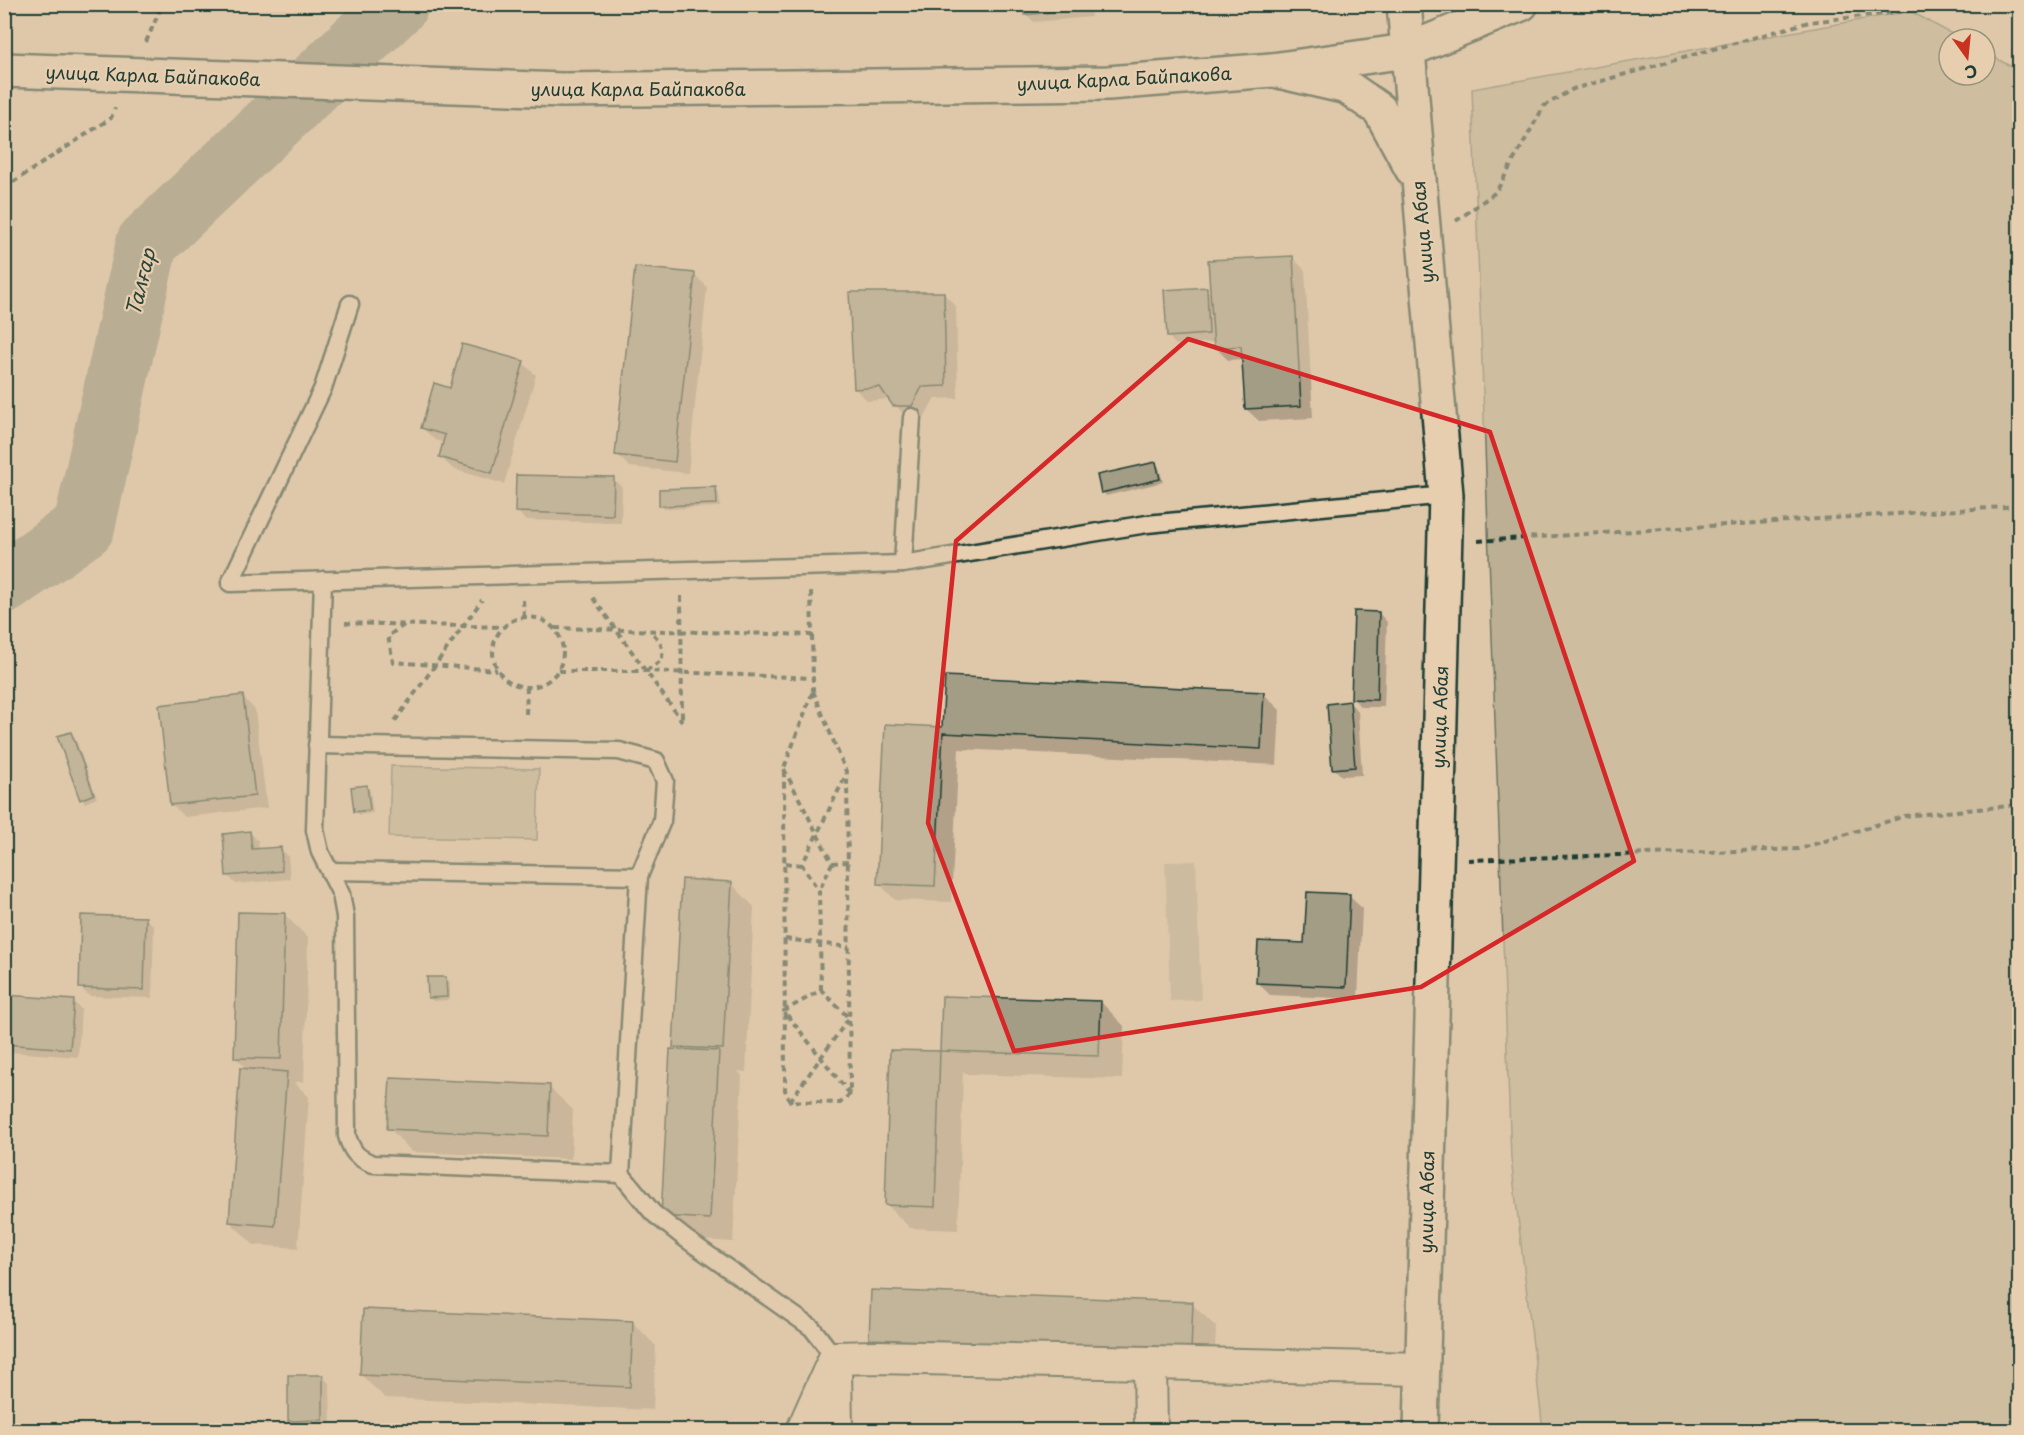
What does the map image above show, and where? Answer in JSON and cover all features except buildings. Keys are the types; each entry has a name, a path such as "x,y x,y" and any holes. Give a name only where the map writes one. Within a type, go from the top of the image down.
{"street":[{"name":"улица Абая","path":"1404,4 1406,51 1446,495 1421,1431"},
{"path":"1272,70 1406,51 1514,5"},
{"name":"улица Карла Байпакова","path":"4,70 563,90 1108,83 1272,70"},
{"path":"1272,70 1347,87 1380,110 1418,181"},
{"path":"835,1358 1422,1369"},
{"path":"803,1431 835,1358"},
{"path":"835,1358 836,1431"},
{"path":"1150,1363 1151,1431"}],"lane":[{"path":"350,304 323,388 230,583 903,564 1147,524 1446,495"},
{"path":"903,564 912,417"},
{"path":"323,580 315,830 321,852 341,894 345,916 347,1136 351,1150 360,1159 373,1164 621,1174"},
{"path":"317,745 619,751 656,761 665,781 662,820 639,876 621,1174 653,1213 812,1328 835,1358"},
{"path":"331,871 639,876"}],"path":[{"path":"1423,244 1496,192 1544,106 1573,89 1809,22 1972,4"},
{"path":"2010,4 2019,10"},
{"path":"1444,544 2019,506"},
{"path":"790,1101 785,1090 784,768 813,691 811,567"},
{"path":"575,573 682,722 681,570"},
{"path":"394,722 499,575"},
{"path":"535,617 555,628 564,650 563,662 559,671 549,681 526,688 505,679 497,670 493,659 493,648 496,636 503,627 513,620 535,617"},
{"path":"322,623 503,627"},
{"path":"404,625 388,636 393,662 497,670"},
{"path":"555,628 813,635"},
{"path":"646,671 662,660 663,646 650,631"},
{"path":"559,671 646,671 813,678"},
{"path":"526,688 526,714"},
{"path":"790,1101 840,1103 850,1094 847,774 813,691"},
{"path":"784,768 832,862"},
{"path":"802,865 847,774"},
{"path":"1435,861 1799,849 1905,816 2019,805"},
{"path":"832,862 848,862"},
{"path":"832,862 819,891 821,990 849,1018"},
{"path":"785,863 802,865"},
{"path":"802,865 819,891"},
{"path":"785,939 849,947"},
{"path":"784,1011 821,990"},
{"path":"784,1011 850,1094"},
{"path":"790,1101 849,1018"}],"highlighted area":[{"path":"1188,339 1490,432 1634,861 1421,987 1014,1051 928,823 956,541"}],"shaded area":[{"path":"1910,11 1939,27 1937,27 1937,87 1997,87 1997,59 2019,71 2019,1430 1543,1430 1511,1159 1472,89"},
{"path":"391,766 539,769 537,840 389,837"},
{"path":"1196,861 1201,1000 1170,1001 1165,862"}],"waterway":[{"name":"Талғар","path":"4,583 84,527 147,243 398,4"}]}
